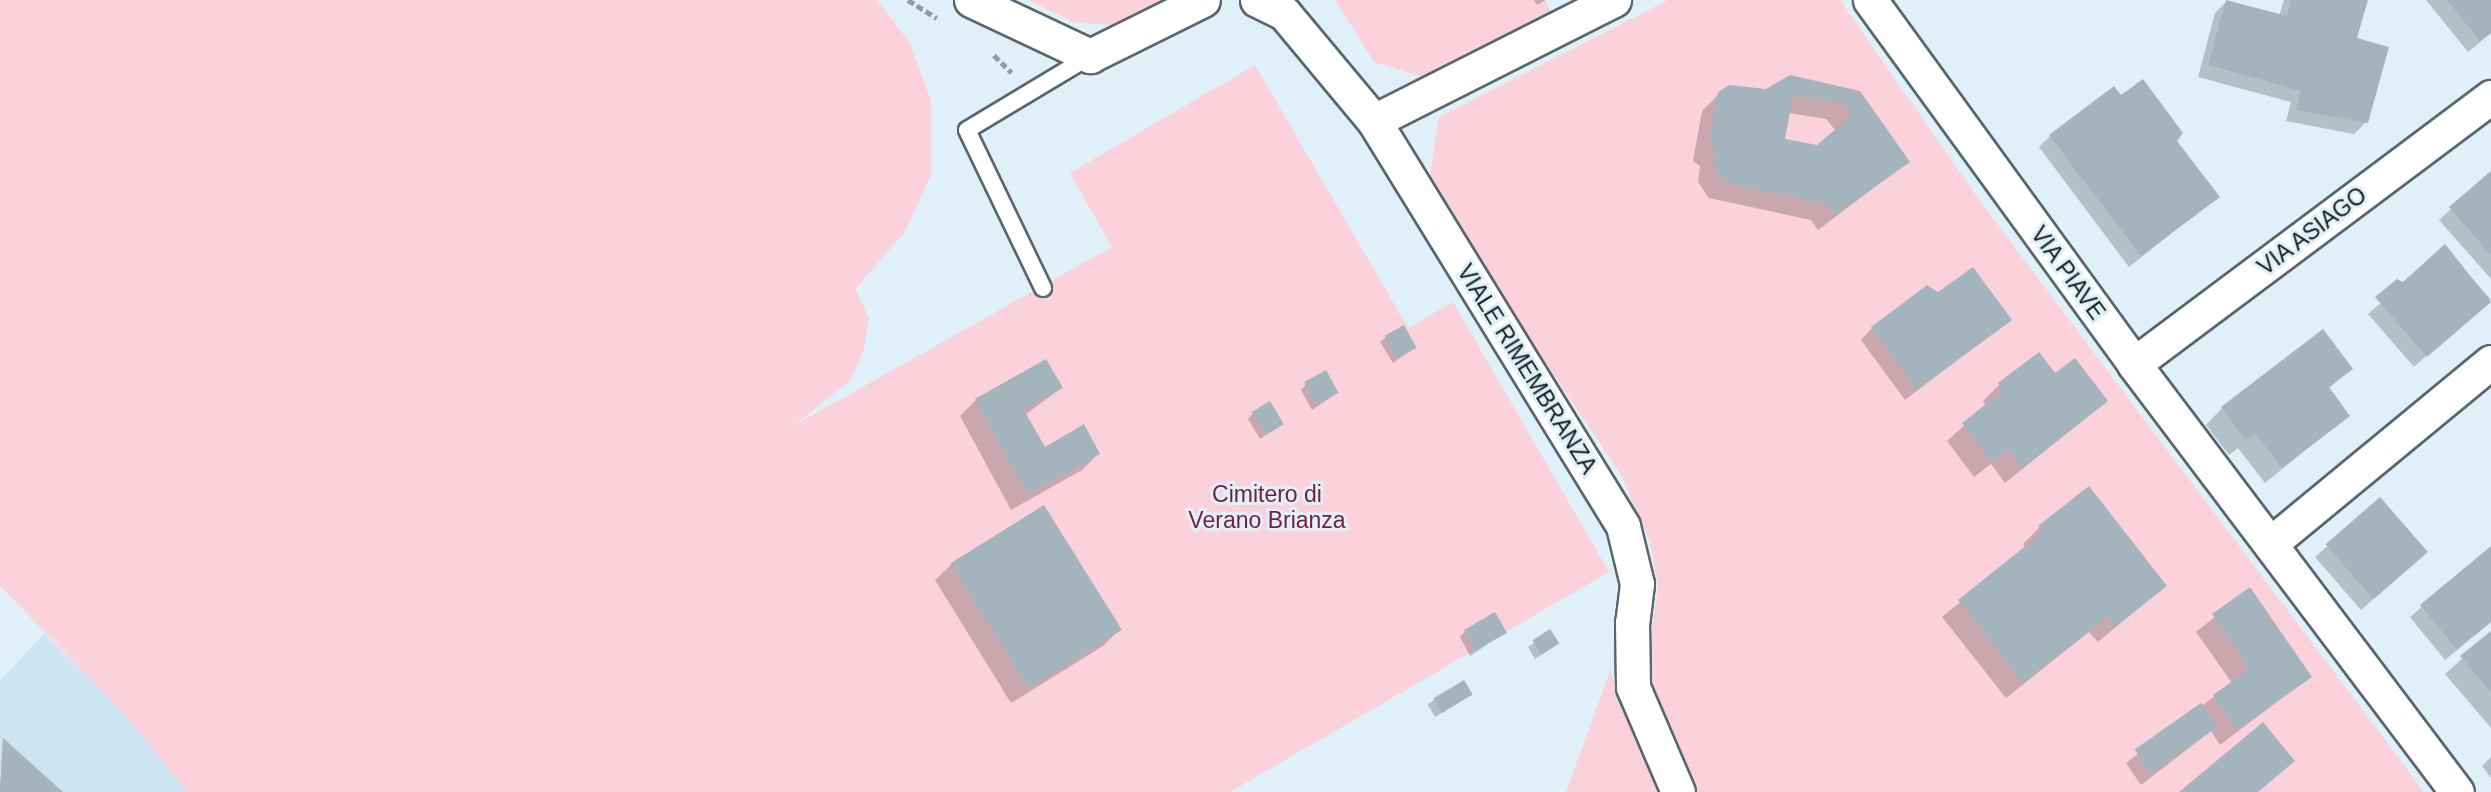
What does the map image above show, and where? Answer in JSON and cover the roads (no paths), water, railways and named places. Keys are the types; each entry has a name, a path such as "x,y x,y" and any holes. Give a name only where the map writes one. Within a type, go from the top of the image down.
{"street":[{"path":"971,0 1090,56 1203,0"},
{"name":"VIALE RIMEMBRANZA","path":"1257,0 1284,13 1374,121 1623,526 1637,584 1632,622 1633,687 1678,792"},
{"path":"1374,121 1614,0"},
{"name":"VIA PIAVE","path":"1870,0 2134,364 2457,792"},
{"name":"VIA ASIAGO","path":"2134,364 2491,97"},
{"path":"2270,544 2491,362"}],"lane":[{"path":"1043,288 967,130 1090,56"}],"park label":[{"name":"Cimitero di Verano Brianza","path":"1267,507"}]}
